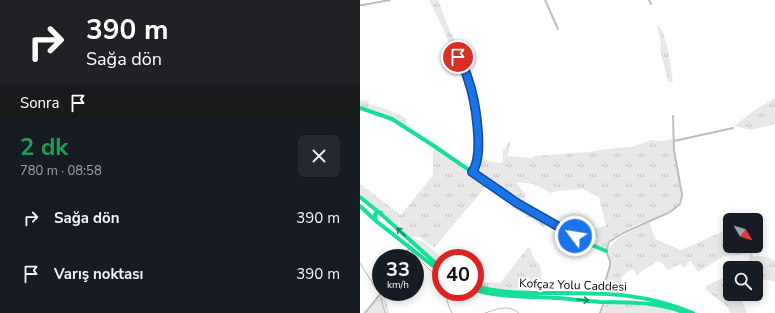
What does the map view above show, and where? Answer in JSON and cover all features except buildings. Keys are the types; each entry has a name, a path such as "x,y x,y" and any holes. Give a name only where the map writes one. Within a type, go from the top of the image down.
{"main road":[{"path":"360,108 392,119 517,203 587,243 606,251"},
{"path":"360,197 382,214 432,260"},
{"path":"360,206 432,265"},
{"path":"376,220 375,214 378,212 382,214"},
{"path":"376,220 382,220 382,214"},
{"name":"Kofçaz Yolu Caddesi","path":"484,289 504,292 556,294 606,293 658,300 679,306 693,313"},
{"name":"Kofçaz Yolu Caddesi","path":"484,292 498,295 604,302 635,301 667,306 686,313"},
{"path":"606,293 609,298 604,302 600,299 600,296 606,293"}],"street":[{"path":"360,5 390,0"},
{"path":"545,0 558,29"},
{"path":"649,0 650,4"},
{"path":"458,57 469,80 477,119 478,154 476,168 472,172"},
{"path":"606,293 606,282 610,261 606,251 609,242 623,233 670,212 680,204 682,195 674,141 673,116"},
{"path":"674,141 734,128"},
{"path":"365,313 375,301"},
{"path":"600,313 604,302"}],"green space":[{"path":"429,0 438,0 449,29 461,52 460,55 450,58 451,52 447,37"},
{"path":"657,25 662,29 668,49 673,82 668,82 660,48 661,44"},
{"path":"775,98 775,124 750,130 734,126 752,112"},
{"path":"360,100 368,101 370,105 384,108 403,117 406,119 406,127 393,118 360,107"},
{"path":"673,139 679,179 680,200 676,206 667,212 620,233 611,241 605,250 595,246 597,240 594,231 597,228 606,226 599,197 583,189 557,191 551,193 534,184 516,182 526,195 524,206 480,176 476,171 480,155 490,162 503,162 503,150 506,148 508,142 510,143 507,156 531,158 535,156 632,147 651,140 662,141"},
{"path":"433,147 486,186 434,248 421,238 407,235 386,215 360,194 360,184 401,215 433,175"},
{"path":"510,204 548,224 544,227 508,205"},
{"path":"649,222 655,239 681,250 723,231 723,253 753,253 753,256 768,257 775,261 775,282 769,280 763,280 763,261 749,261 749,254 724,256 698,272 690,260 685,268 680,264 668,270 663,264 657,261 637,275 633,269 621,278 627,294 608,292 606,283 611,266 608,248 620,237"},
{"path":"409,238 419,240 430,247 432,249 432,258 424,251 424,249 422,249"},
{"path":"528,247 530,248 534,259 540,265 542,280 533,281 530,291 491,289 484,287 484,282 500,283"},
{"path":"723,278 723,301 743,301 747,313 730,313 728,307 706,290 705,286"},
{"path":"376,301 386,301 389,313 366,313"},
{"path":"626,303 672,310 671,313 601,313 605,305"}],"waterway":[{"path":"360,263 372,282"},
{"path":"424,264 432,272"},
{"path":"382,301 385,313"},
{"path":"447,301 452,313"},
{"path":"485,313 502,308 515,310 519,313"}],"traffic: fast":[{"path":"360,108 392,119 517,203 587,243 606,251"},
{"path":"360,197 432,260"},
{"path":"360,206 376,221 432,265"},
{"path":"375,219 375,214 378,212 381,213"},
{"path":"484,289 517,292 612,294 644,298 693,313"},
{"path":"484,293 506,296 643,303 664,306 685,313"}],"route":[{"path":"458,57 469,80 477,119 479,145 476,168 472,172 517,203 575,236"}]}
